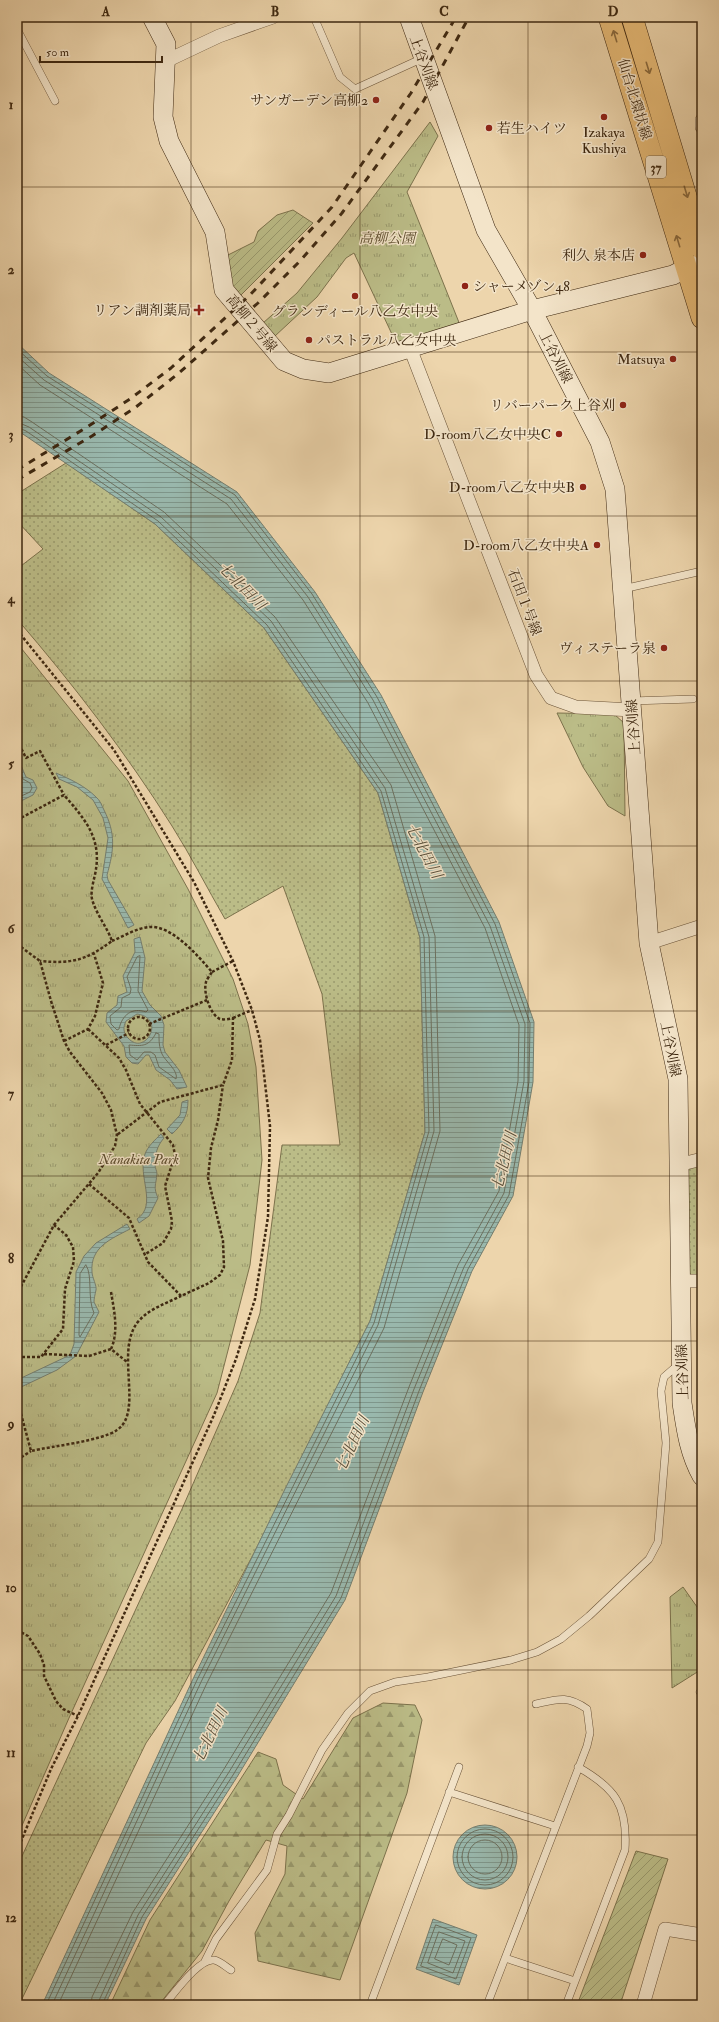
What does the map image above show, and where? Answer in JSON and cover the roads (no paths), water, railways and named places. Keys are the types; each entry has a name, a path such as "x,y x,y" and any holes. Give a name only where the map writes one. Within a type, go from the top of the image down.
{"main road":[{"name":"仙台北環状線","path":"610,17 694,266 702,318"},
{"name":"仙台北環状線","path":"632,17 702,249"}],"street":[{"name":"高柳２号線","path":"152,17 166,44 164,62 163,117 169,141 215,232 224,290 284,361 303,369 329,373 532,310 673,275 694,266"},
{"path":"164,62 219,36 273,17"},
{"name":"上谷刈線","path":"409,17 486,230 532,310 600,442 615,489 649,942 678,1079 682,1403 687,1435 693,1457 702,1476"},
{"path":"702,120 702,127"},
{"name":"石田１号線","path":"410,348 536,675 551,698 576,707 631,705"},
{"path":"649,942 702,926"},
{"path":"678,1165 702,1159"},
{"path":"680,1281 702,1281"},
{"path":"643,2005 665,1929 702,1934"}],"lane":[{"path":"314,17 340,77 355,89 423,58"},
{"path":"17,29 55,101"},
{"path":"623,590 702,571"},
{"path":"631,705 693,699"},
{"path":"164,2005 191,1974 205,1961 216,1939 267,1870 277,1834 289,1815 322,1750 348,1713 370,1691 395,1682 496,1663 537,1652 561,1638 589,1616 649,1559 658,1542 666,1442 661,1391 664,1377 681,1362"},
{"path":"702,1690 700,1692 702,1694"},
{"path":"487,2005 587,1746 590,1733 587,1709 575,1701 561,1698 536,1704"},
{"path":"370,2005 459,1767"},
{"path":"566,2005 625,1850 626,1831 615,1794 600,1780 578,1767"},
{"path":"449,1792 555,1826"},
{"path":"505,1958 575,1982"},
{"path":"205,1961 215,1960 231,1970"}],"water":[{"name":"七北田川","path":"17,343 49,373 237,492 315,592 381,695 499,922 534,1022 533,1082 513,1196 472,1271 423,1392 345,1600 237,1777 146,1919 105,2005 42,2005 193,1679 285,1489 370,1321 425,1132 420,938 378,793 264,628 155,524 17,430"},
{"path":"17,756 26,777 33,780 37,788 33,795 17,803"},
{"path":"56,773 87,789 100,801 102,805 111,827 113,842 107,875 108,880 134,925 128,928 102,879 108,838 103,818 93,800 77,787 59,779"},
{"path":"140,937 145,958 142,991 150,1005 161,1016 164,1025 163,1045 165,1052 179,1070 187,1087 177,1089 170,1080 156,1070 149,1055 146,1055 138,1064 132,1063 126,1057 124,1046 106,1022 107,1013 117,1005 118,996 127,992 123,976 135,952 134,939","holes":["137,1014 146,1017 151,1022 152,1028 150,1035 141,1043 134,1043 125,1034 124,1025 126,1021"]},
{"path":"188,1100 184,1119 172,1134 167,1129 180,1115 182,1102"},
{"path":"161,1134 164,1138 158,1147 155,1161 157,1174 155,1188 158,1198 149,1216 139,1223 137,1219 143,1213 147,1198 143,1171 145,1154"},
{"path":"127,1224 130,1229 109,1240 94,1256 92,1272 96,1288 94,1302 99,1312 76,1356 57,1370 19,1388 17,1380 70,1355 74,1344 76,1272 84,1256 96,1243"},
{"path":"485,1825 497,1828 508,1834 514,1845 517,1857 514,1869 508,1880 497,1886 485,1889 473,1886 462,1880 456,1869 453,1857 456,1845 462,1834 473,1828"},
{"path":"433,1919 477,1935 459,1985 416,1969"}],"railway":[{"path":"17,470 130,399 171,368 250,295 332,207 411,93 456,17"},
{"path":"17,480 92,436 136,407 179,373 258,303 300,261 342,213 423,102 469,17"}],"place":[{"name":"サンガーデン高柳2","path":"376,100"},
{"name":"Izakaya Kushiya","path":"604,117"},
{"name":"若生ハイツ","path":"489,128"},
{"name":"利久 泉本店","path":"643,255"},
{"name":"シャーメゾン48","path":"465,286"},
{"name":"グランディール八乙女中央","path":"355,296"},
{"name":"リアン調剤薬局","path":"199,310"},
{"name":"パストラル八乙女中央","path":"309,340"},
{"name":"Matsuya","path":"673,359"},
{"name":"リバーパーク上谷刈","path":"623,405"},
{"name":"D-room八乙女中央C","path":"559,434"},
{"name":"D-room八乙女中央B","path":"583,487"},
{"name":"D-room八乙女中央A","path":"597,545"},
{"name":"ヴィステーラ泉","path":"664,648"}],"park label":[{"name":"高柳公園","path":"387,238"},
{"name":"Nanakita Park","path":"139,1159"}]}
